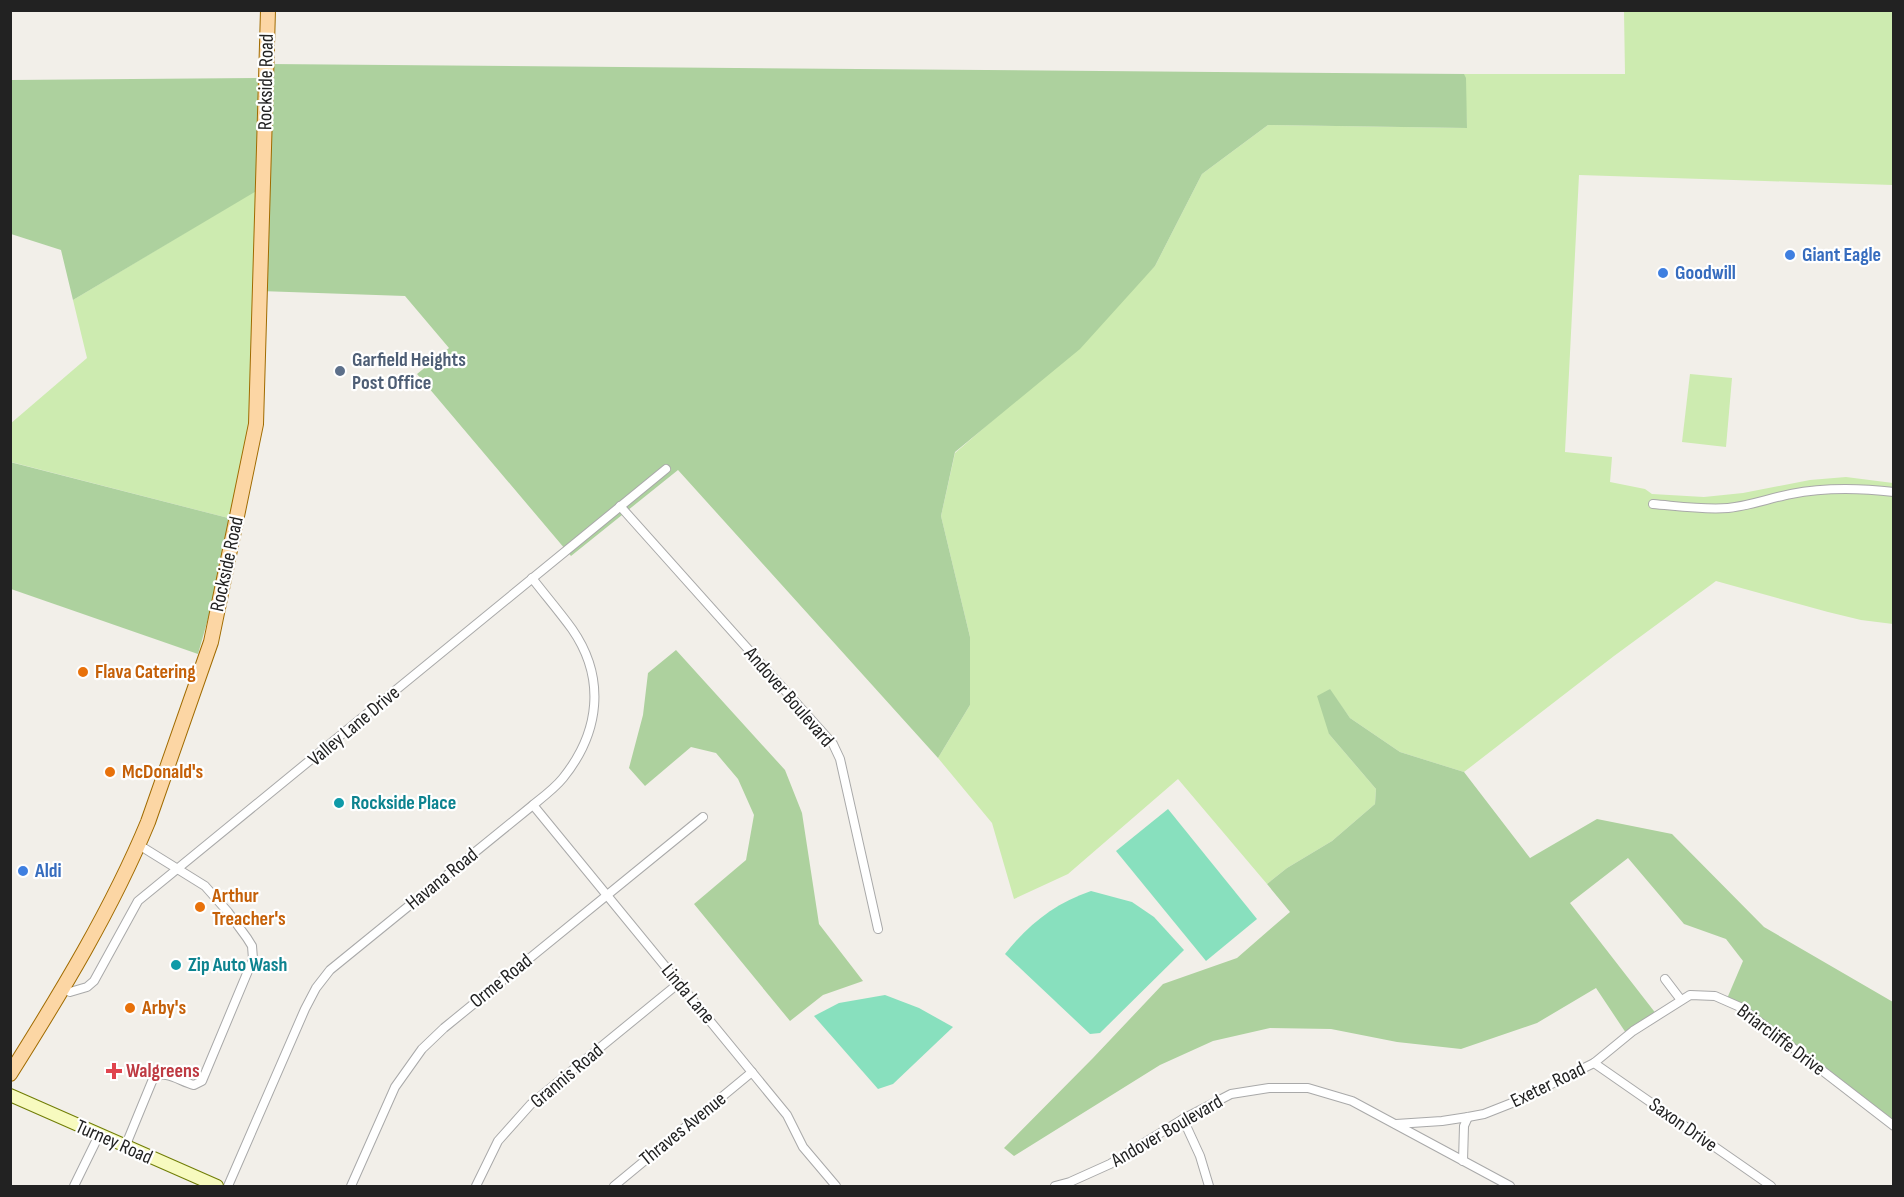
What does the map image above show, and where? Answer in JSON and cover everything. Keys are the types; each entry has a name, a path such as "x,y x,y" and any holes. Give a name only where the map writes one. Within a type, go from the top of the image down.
{"main road":[{"name":"Rockside Road","path":"10,1074 63,989 138,845 210,642 256,424 268,10"},
{"name":"Turney Road","path":"10,1095 202,1184 218,1186"}],"street":[{"name":"Valley Lane Drive","path":"63,989 70,992 87,987 94,981 136,904 666,469"},
{"path":"1653,504 1719,508 1742,506 1797,493 1831,489 1893,492"},
{"name":"Andover Boulevard","path":"620,506 833,744 840,759 878,929"},
{"name":"Havana Road","path":"228,1186 305,1009 316,988 330,970 533,806 562,779 579,756 589,734 595,705 594,680 587,657 573,630 532,578"},
{"name":"Linda Lane","path":"533,806 787,1115 803,1147 836,1186"},
{"name":"Orme Road","path":"351,1186 395,1087 422,1048 605,895 703,817"},
{"path":"125,1147 156,1076 167,1074 194,1085 202,1081 253,959 252,946 228,912 205,886 138,845"},
{"path":"1665,979 1681,1000"},
{"name":"Grannis Road","path":"476,1186 498,1141 531,1104 679,983"},
{"name":"Briarcliffe Drive","path":"1681,1000 1690,995 1715,996 1740,1007 1893,1126"},
{"name":"Exeter Road","path":"1396,1124 1442,1121 1484,1114 1518,1101 1594,1063 1633,1031 1681,1000"},
{"name":"Saxon Drive","path":"1594,1063 1771,1186"},
{"name":"Thraves Avenue","path":"614,1186 752,1072"},
{"name":"Andover Boulevard","path":"1055,1186 1071,1184 1110,1164 1184,1119 1232,1094 1269,1088 1308,1088 1352,1101 1510,1186"},
{"path":"1463,1161 1464,1126 1468,1117"},
{"path":"1184,1119 1211,1186"},
{"path":"74,1186 99,1135"}],"green space":[{"path":"1624,11 1893,11 1893,185 1579,175 1565,452 1612,457 1610,482 1645,489 1652,494 1704,497 1743,493 1810,480 1846,477 1893,483 1893,624 1861,620 1828,612 1716,581 1614,656 1464,772 1400,752 1350,718 1329,689 1329,734 1376,789 1375,804 1332,841 1287,868 1267,884 1178,779 1068,874 1014,899 992,823 938,758 970,705 970,637 941,516 955,453 1008,407 1155,266 1202,174 1268,125 1467,128 1464,74 1625,74"},
{"path":"269,64 1464,74 1467,128 1268,125 1202,174 1155,266 1080,349 955,452 941,516 970,637 970,705 938,758 678,470 571,556 417,374 449,348 405,296 260,291 263,187 73,300 61,250 11,234 10,80 265,78"},
{"path":"263,186 256,424 236,520 11,462 10,424 87,358 73,300"},
{"path":"1690,374 1732,378 1726,447 1682,442"},
{"path":"10,462 236,520 198,654 11,589"},
{"path":"676,650 785,770 802,813 819,924 863,981 823,995 790,1021 694,904 746,860 754,815 738,779 716,753 691,747 645,786 629,768 643,715 648,673"},
{"path":"1330,689 1350,718 1400,752 1464,772 1530,858 1597,819 1672,834 1764,927 1893,1002 1893,1126 1726,1001 1743,961 1726,939 1684,924 1628,858 1570,903 1657,1015 1628,1036 1596,988 1537,1023 1461,1049 1397,1042 1331,1029 1270,1028 1213,1041 1160,1065 1014,1156 1004,1148 1163,984 1237,958 1290,912 1267,884 1287,868 1332,841 1375,804 1376,789 1329,734 1317,696"},
{"path":"1168,809 1257,919 1206,961 1116,851"},
{"path":"1091,891 1132,902 1154,917 1184,950 1100,1033 1090,1034 1005,954 1043,916"},
{"path":"885,995 919,1008 953,1027 893,1084 878,1089 814,1016 839,1003"}],"place":[{"name":"Giant Eagle","path":"1790,255"},
{"name":"Goodwill","path":"1663,273"},
{"name":"Garfield Heights Post Office","path":"340,371"},
{"name":"Flava Catering","path":"83,672"},
{"name":"McDonald's","path":"110,772"},
{"name":"Rockside Place","path":"339,803"},
{"name":"Aldi","path":"23,871"},
{"name":"Arthur Treacher's","path":"200,907"},
{"name":"Zip Auto Wash","path":"176,965"},
{"name":"Arby's","path":"130,1008"},
{"name":"Walgreens","path":"114,1071"}]}
